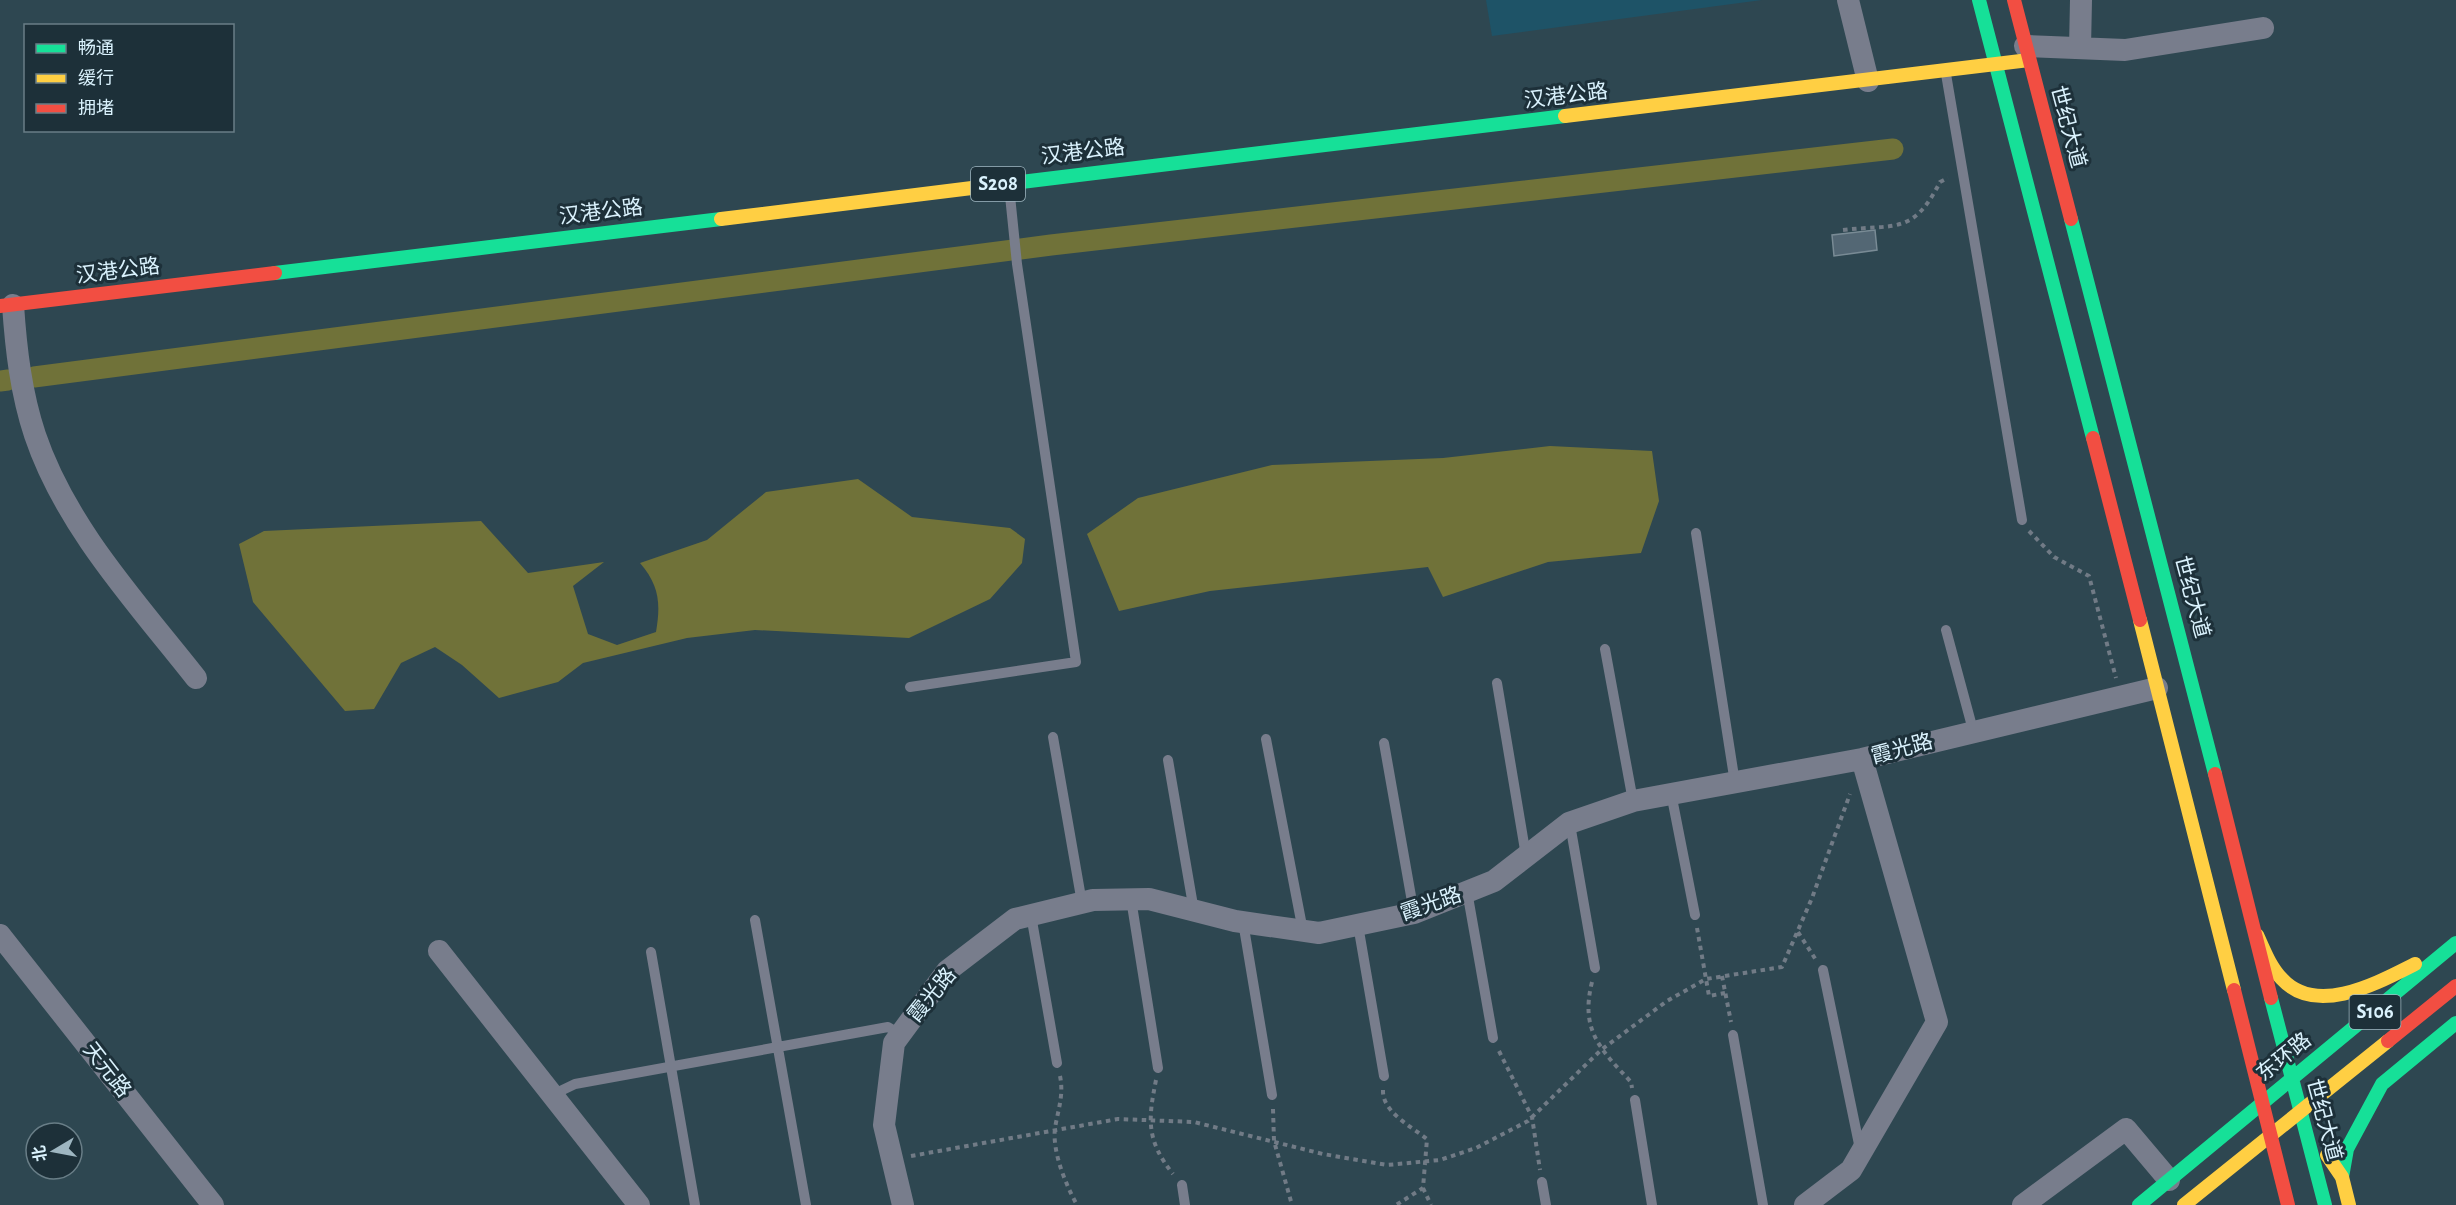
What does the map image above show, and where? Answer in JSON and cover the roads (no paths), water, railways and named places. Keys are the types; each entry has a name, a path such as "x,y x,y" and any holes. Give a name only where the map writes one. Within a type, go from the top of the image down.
{"main road":[{"path":"1979,0 2288,1205"},
{"name":"世纪大道","path":"2014,0 2257,934 2298,1113 2325,1205"},
{"name":"汉港公路","path":"6,306 1007,175 1866,74 1944,56 1993,50 2027,53"},
{"name":"汉港公路","path":"1464,114 1866,74 1946,71 1996,65 2027,53"},
{"path":"2257,934 2275,969 2287,985 2314,995 2332,994 2379,981 2456,942"},
{"name":"东环路","path":"2139,1205 2396,995 2456,942"},
{"name":"S106","path":"2184,1205 2456,986"},
{"path":"2365,1090 2382,1084 2456,1023"},
{"path":"2342,1177 2347,1149 2382,1084"},
{"path":"2338,1100 2298,1113 2342,1177 2349,1205"},
{"path":"2270,1135 2270,1193"}],"street":[{"path":"1848,0 1866,74"},
{"path":"2080,48 2081,0"},
{"path":"2027,53 2080,48 2125,50 2263,28"},
{"path":"6,306 23,393 49,470 97,551 196,678"},
{"name":"霞光路","path":"903,1205 884,1125 894,1043 947,970 1015,919 1082,903 1149,899 1243,922 1319,933 1414,913 1494,881 1569,823 1633,801 1862,759 1973,730 2157,688"},
{"path":"1806,1205 1851,1170 1937,1022 1862,759"},
{"name":"天元路","path":"0,934 213,1205"},
{"path":"439,951 639,1205"},
{"path":"2023,1205 2126,1129 2169,1180"}],"lane":[{"path":"1944,56 2022,520"},
{"path":"910,687 1076,662 1017,264 1007,175"},
{"path":"1696,533 1735,783"},
{"path":"1946,630 1973,730"},
{"path":"1605,649 1633,801"},
{"path":"1497,683 1526,856"},
{"path":"1053,737 1082,903"},
{"path":"1266,739 1303,931"},
{"path":"1384,743 1414,913"},
{"path":"1168,760 1194,911"},
{"path":"1671,793 1695,915"},
{"path":"1569,823 1595,968"},
{"path":"1467,891 1493,1038"},
{"path":"1131,899 1158,1068"},
{"path":"1031,915 1057,1063"},
{"path":"755,920 806,1205"},
{"path":"1243,922 1272,1095"},
{"path":"1358,925 1384,1076"},
{"path":"651,952 695,1205"},
{"path":"1823,970 1861,1152"},
{"path":"552,1095 575,1084 888,1027 900,1034"},
{"path":"1733,1035 1763,1205"},
{"path":"1635,1100 1652,1205"},
{"path":"1542,1182 1546,1205"},
{"path":"1182,1185 1185,1205"}],"waterway":[{"path":"34,377 1051,245 1893,149"},
{"path":"0,381 8,380"}]}
